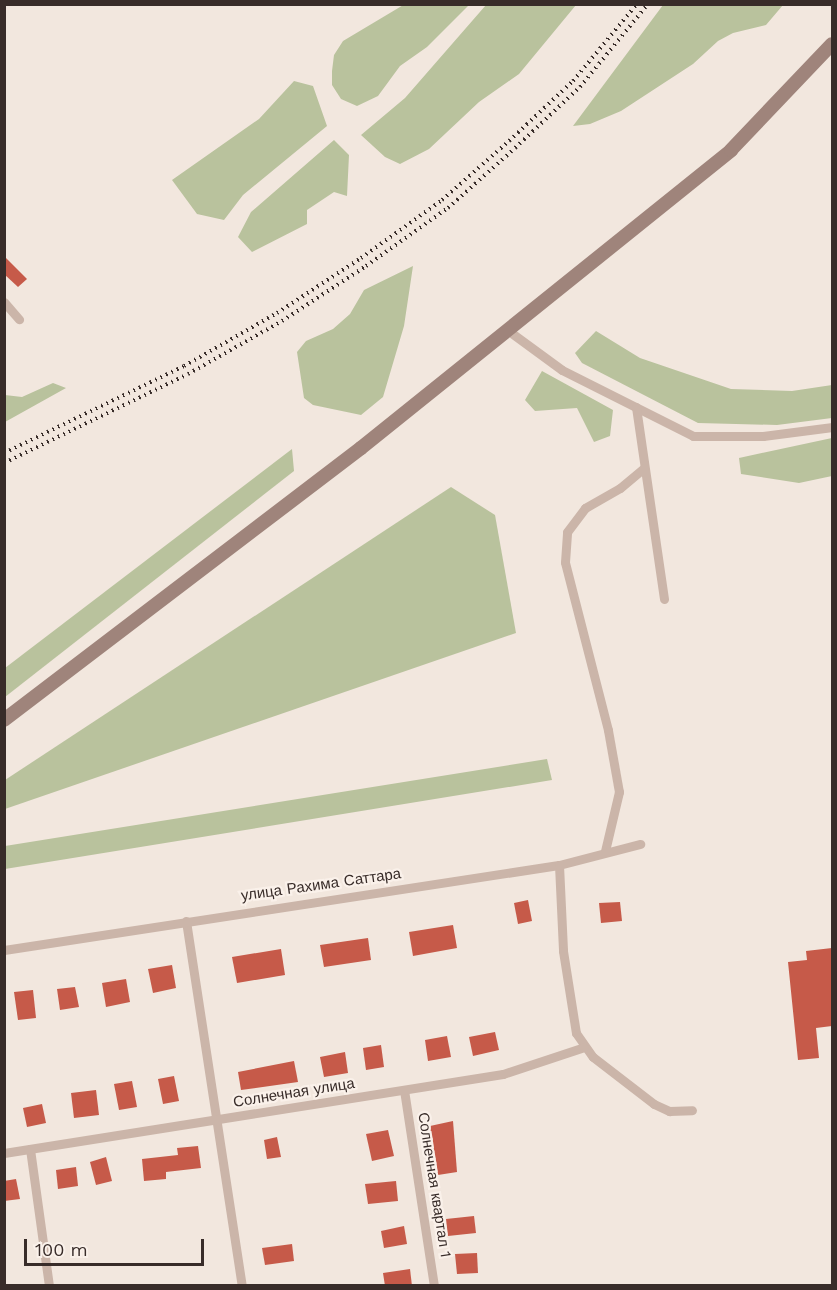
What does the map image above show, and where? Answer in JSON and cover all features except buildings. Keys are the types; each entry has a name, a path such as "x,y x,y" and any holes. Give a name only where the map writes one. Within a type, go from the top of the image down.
{"main road":[{"path":"4,720 361,448 731,150 832,44"}],"street":[{"path":"4,302 19,319"},
{"path":"506,329 553,364 693,436 763,436 832,427"},
{"path":"636,407 664,599"},
{"path":"605,851 619,792 565,562 567,532 585,508 620,488 644,468"},
{"name":"улица Рахима Саттара","path":"4,950 559,865 605,851 640,844"},
{"path":"559,865 563,951 576,1033 584,1047 654,1104 669,1111 692,1110"},
{"path":"186,921 214,1121 242,1286"},
{"name":"Солнечная улица","path":"4,1153 503,1074 584,1047"},
{"name":"Солнечная квартал 1","path":"404,1090 434,1286"},
{"path":"30,1149 48,1286"}],"green space":[{"path":"405,4 469,5 427,47 400,66 378,96 357,106 341,99 332,85 332,71 334,55 343,41"},
{"path":"486,5 576,5 519,74 479,102 429,149 400,164 385,157 361,135 405,98"},
{"path":"663,5 783,5 766,25 733,33 718,41 693,64 621,111 590,124 573,126"},
{"path":"294,81 313,86 327,126 243,195 224,220 197,214 172,180 259,119"},
{"path":"334,140 349,155 347,196 334,192 307,210 307,224 252,252 238,237 251,212"},
{"path":"413,266 404,326 383,397 361,415 313,405 304,398 297,352 306,341 333,329 350,314 364,290"},
{"path":"596,331 640,358 731,389 792,391 832,385 832,418 777,425 698,423 582,363 575,353"},
{"path":"542,371 613,410 610,436 594,442 577,408 535,411 525,400"},
{"path":"53,383 66,388 5,422 5,395 22,397"},
{"path":"832,438 832,476 799,483 741,474 739,458"},
{"path":"292,449 294,471 5,697 5,668"},
{"path":"451,487 495,515 516,633 5,809 5,780"},
{"path":"547,759 552,780 5,869 5,846"}],"railway":[{"path":"4,453 184,366 277,313 361,258 442,200 509,141 573,81 637,4"},
{"path":"4,463 188,374 282,321 366,266 448,208 580,87 648,4"}]}
